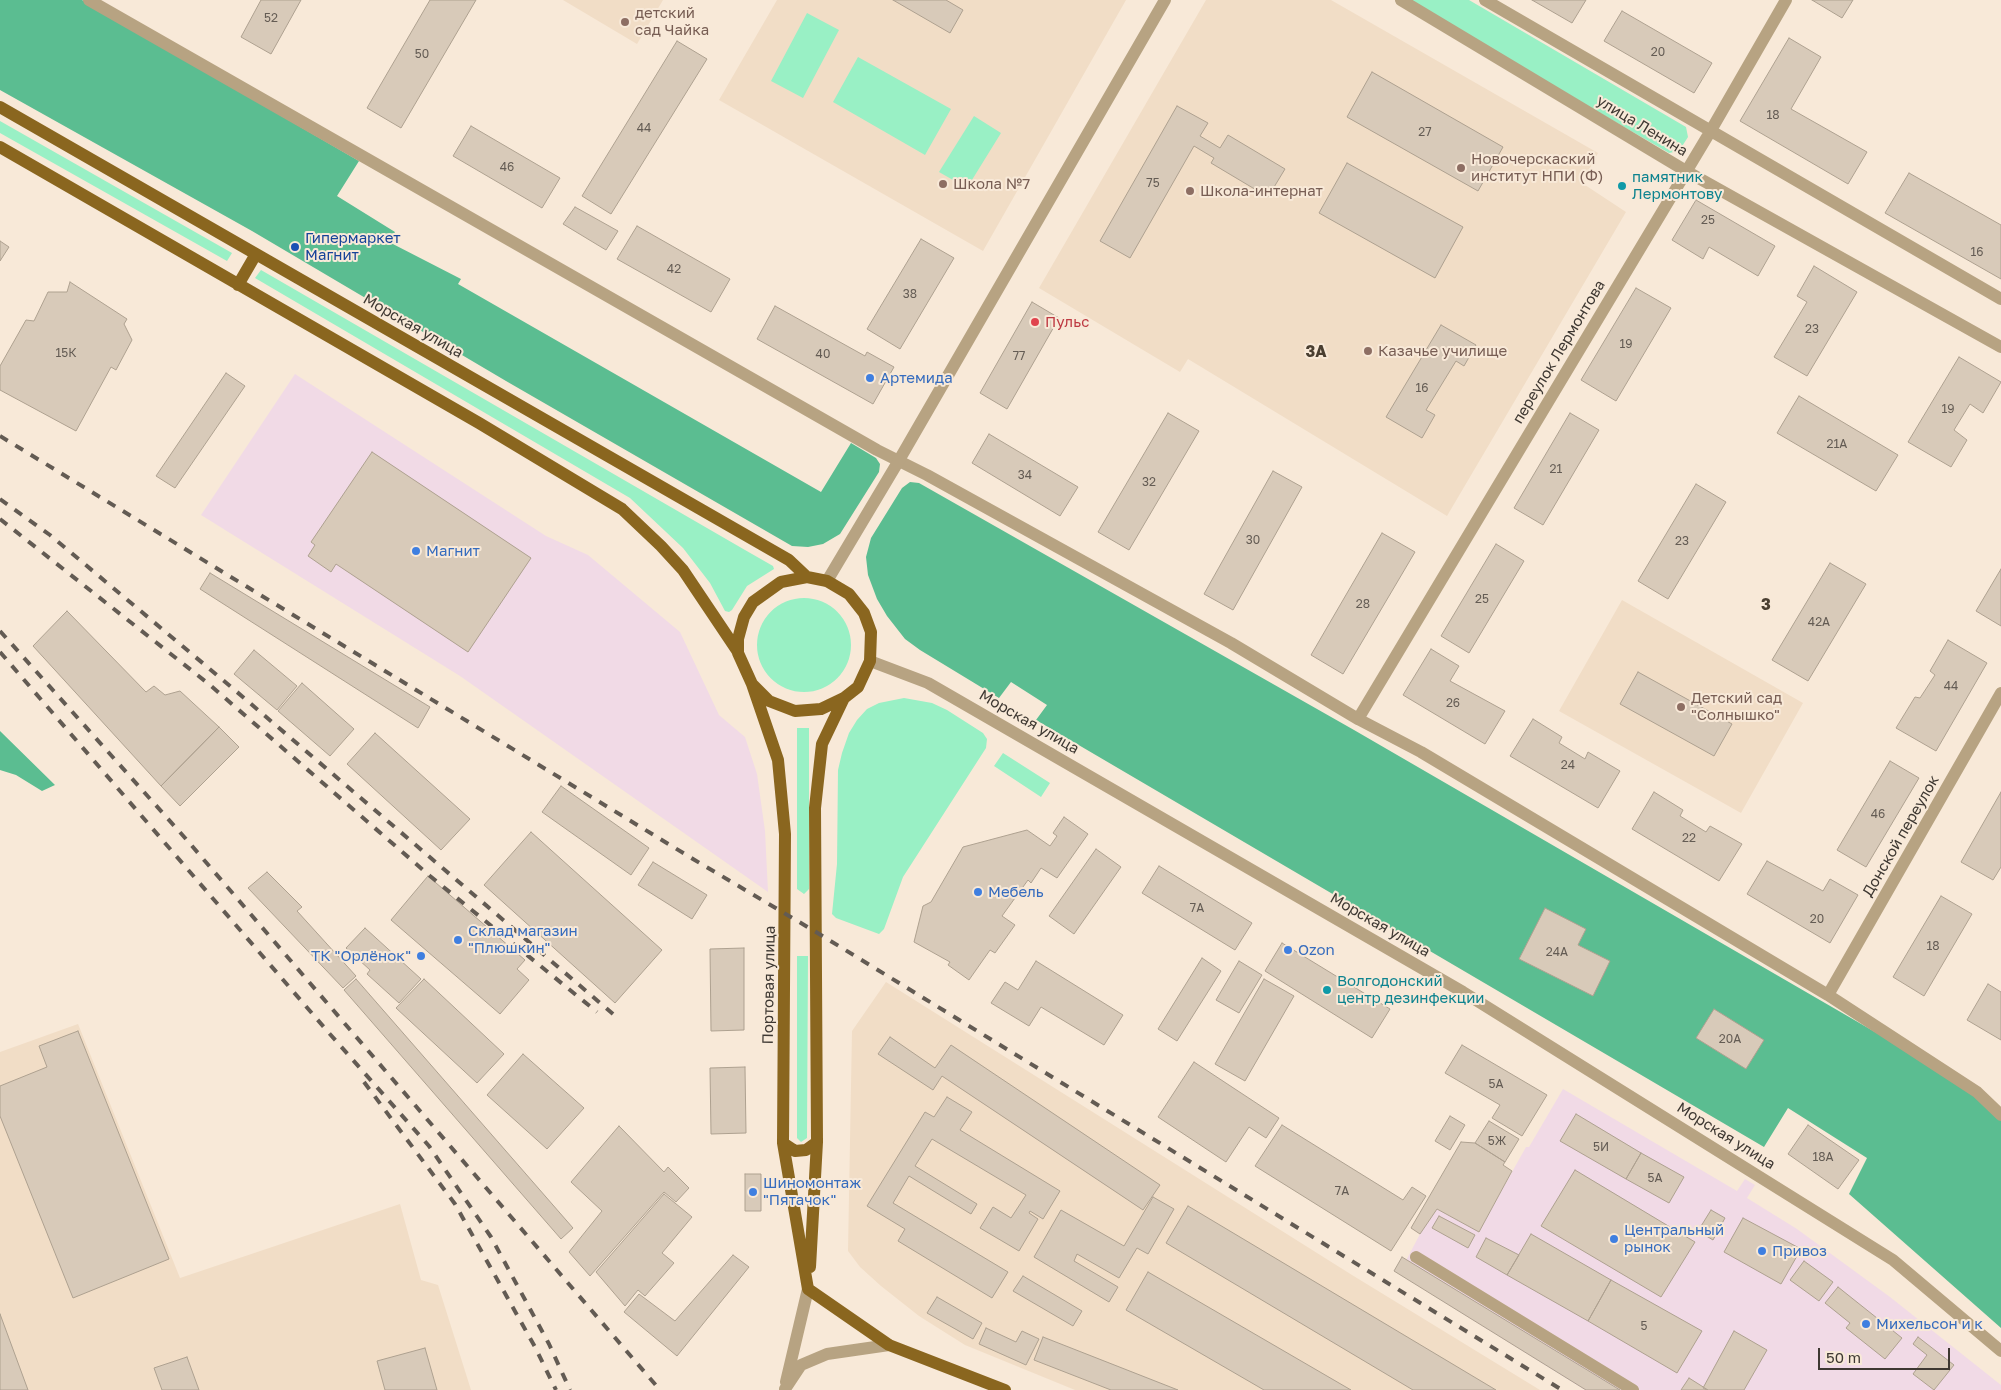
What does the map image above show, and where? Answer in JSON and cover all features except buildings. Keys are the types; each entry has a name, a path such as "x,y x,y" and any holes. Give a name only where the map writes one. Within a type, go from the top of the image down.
{"main road":[{"name":"Морская улица","path":"0,107 790,560 807,577"},
{"path":"0,147 479,423 622,509 683,570 738,653 752,684 769,701 794,711 822,709 844,698 858,687 870,661 871,632 864,613 849,594 827,581 807,577 781,582 753,602 744,617 738,639 738,653"},
{"path":"238,285 256,254"},
{"name":"Портовая улица","path":"752,684 778,760 785,834 783,1143 808,1289"},
{"name":"Портовая улица","path":"808,1289 817,1142 815,808 822,744 844,698"},
{"path":"783,1143 795,1151 806,1150 817,1142"},
{"path":"808,1289 889,1345 1005,1390"}],"street":[{"path":"89,0 898,462 927,475 1231,643 1358,719 1421,752 1828,995 1977,1092 2001,1115"},
{"path":"827,581 898,462 1165,0"},
{"name":"улица Ленина","path":"1401,0 1686,171 2001,348"},
{"name":"улица Ленина","path":"1485,0 2001,299"},
{"name":"переулок Лермонтова","path":"1358,719 1710,132 1786,0"},
{"name":"Морская улица","path":"870,661 928,683 1463,992 1893,1260 2001,1352"},
{"name":"Донской переулок","path":"1828,995 2001,693"},
{"path":"1416,1257 1634,1390"},
{"name":"Портовая улица","path":"785,1390 808,1289"},
{"path":"785,1390 801,1365 827,1354 889,1345"}],"shaded area":[{"name":"детский сад Чайка","path":"563,0 663,0 637,44"},
{"name":"Школа №7","path":"777,0 1126,0 983,251 719,100"},
{"path":"1206,0 1331,0 1598,153 1582,183 1626,212 1447,516 1188,359 1180,372 1039,288"},
{"path":"295,374 546,536 588,555 680,632 719,715 745,737 757,774 765,831 768,892 460,676 201,515"},
{"name":"Детский сад \"Солнышко\"","path":"1622,600 1803,703 1741,813 1559,711"},
{"path":"886,982 1352,1275 1540,1390 1075,1390 965,1345 919,1316 881,1286 860,1267 848,1251 852,1031"},
{"path":"78,1024 180,1278 400,1204 421,1280 438,1285 471,1390 0,1390 0,1052"},
{"name":"Центральный рынок","path":"1563,1089 1737,1191 1745,1179 1755,1185 1747,1198 1797,1229 1890,1297 2001,1385 2001,1390 1585,1390 1399,1274 1420,1234 1437,1209 1479,1231 1526,1147 1529,1147"}],"green space":[{"path":"0,0 82,0 359,161 337,196 395,232 389,242 461,279 458,284 821,492 851,443 876,458 880,464 879,472 840,534 823,544 808,547 792,546 506,381 252,231 0,90"},
{"path":"1405,0 1469,0 1686,127 1688,137 1679,151 1669,153"},
{"path":"807,13 839,30 803,98 771,81"},
{"path":"858,57 951,109 925,155 833,102"},
{"path":"974,116 1001,133 967,188 939,172"},
{"path":"0,121 232,253 227,261 0,133"},
{"path":"261,270 773,566 774,569 747,586 732,610 729,612 725,611 710,583 683,548 630,498 255,278"},
{"path":"910,482 919,483 1354,730 1982,1094 2001,1112 2001,1328 1849,1194 1867,1158 1788,1108 1764,1147 1036,720 1047,705 1011,682 999,698 905,639 887,616 877,599 868,575 866,557 871,538 902,488"},
{"path":"804,598 822,602 837,612 847,627 851,645 847,663 837,678 822,688 804,692 786,688 771,678 761,663 757,645 761,627 771,612 786,602"},
{"path":"904,698 932,703 947,710 983,733 987,739 986,748 903,877 884,929 879,934 836,918 832,914 837,864 838,770 849,733 867,709 879,703"},
{"path":"797,728 809,728 809,889 804,894 797,889"},
{"path":"0,731 55,785 42,791 16,775 0,770"},
{"path":"1003,753 1050,783 1041,797 994,766"},
{"path":"797,956 808,956 807,1138 801,1142 797,1138"}],"railway":[{"path":"0,436 693,859 816,932 1562,1390"},
{"path":"0,499 50,535 230,686 613,1014"},
{"path":"0,519 210,685 430,876 597,1012"},
{"path":"0,631 186,839 660,1390"},
{"path":"0,652 429,1146 491,1237 549,1344 570,1390"},
{"path":"364,1082 455,1204 535,1347 556,1390"}],"place":[{"name":"детский сад Чайка","path":"625,22"},
{"name":"Новочерскаский институт НПИ (Ф)","path":"1461,168"},
{"name":"Школа №7","path":"943,184"},
{"name":"памятник Лермонтову","path":"1622,186"},
{"name":"Школа-интернат","path":"1190,191"},
{"name":"Гипермаркет Магнит","path":"295,247"},
{"name":"Пульс","path":"1035,322"},
{"name":"Казачье училище","path":"1368,351"},
{"name":"Артемида","path":"870,378"},
{"name":"Магнит","path":"416,551"},
{"name":"Детский сад \"Солнышко\"","path":"1681,707"},
{"name":"Мебель","path":"978,892"},
{"name":"Склад магазин \"Плюшкин\"","path":"458,940"},
{"name":"Ozon","path":"1288,950"},
{"name":"ТК \"Орлёнок\"","path":"421,956"},
{"name":"Волгодонский центр дезинфекции","path":"1327,990"},
{"name":"Шиномонтаж \"Пятачок\"","path":"753,1192"},
{"name":"Центральный рынок","path":"1614,1239"},
{"name":"Привоз","path":"1762,1251"},
{"name":"Михельсон и к","path":"1866,1324"}],"district":[{"name":"3А","path":"1316,352"},
{"name":"3","path":"1766,605"}]}
